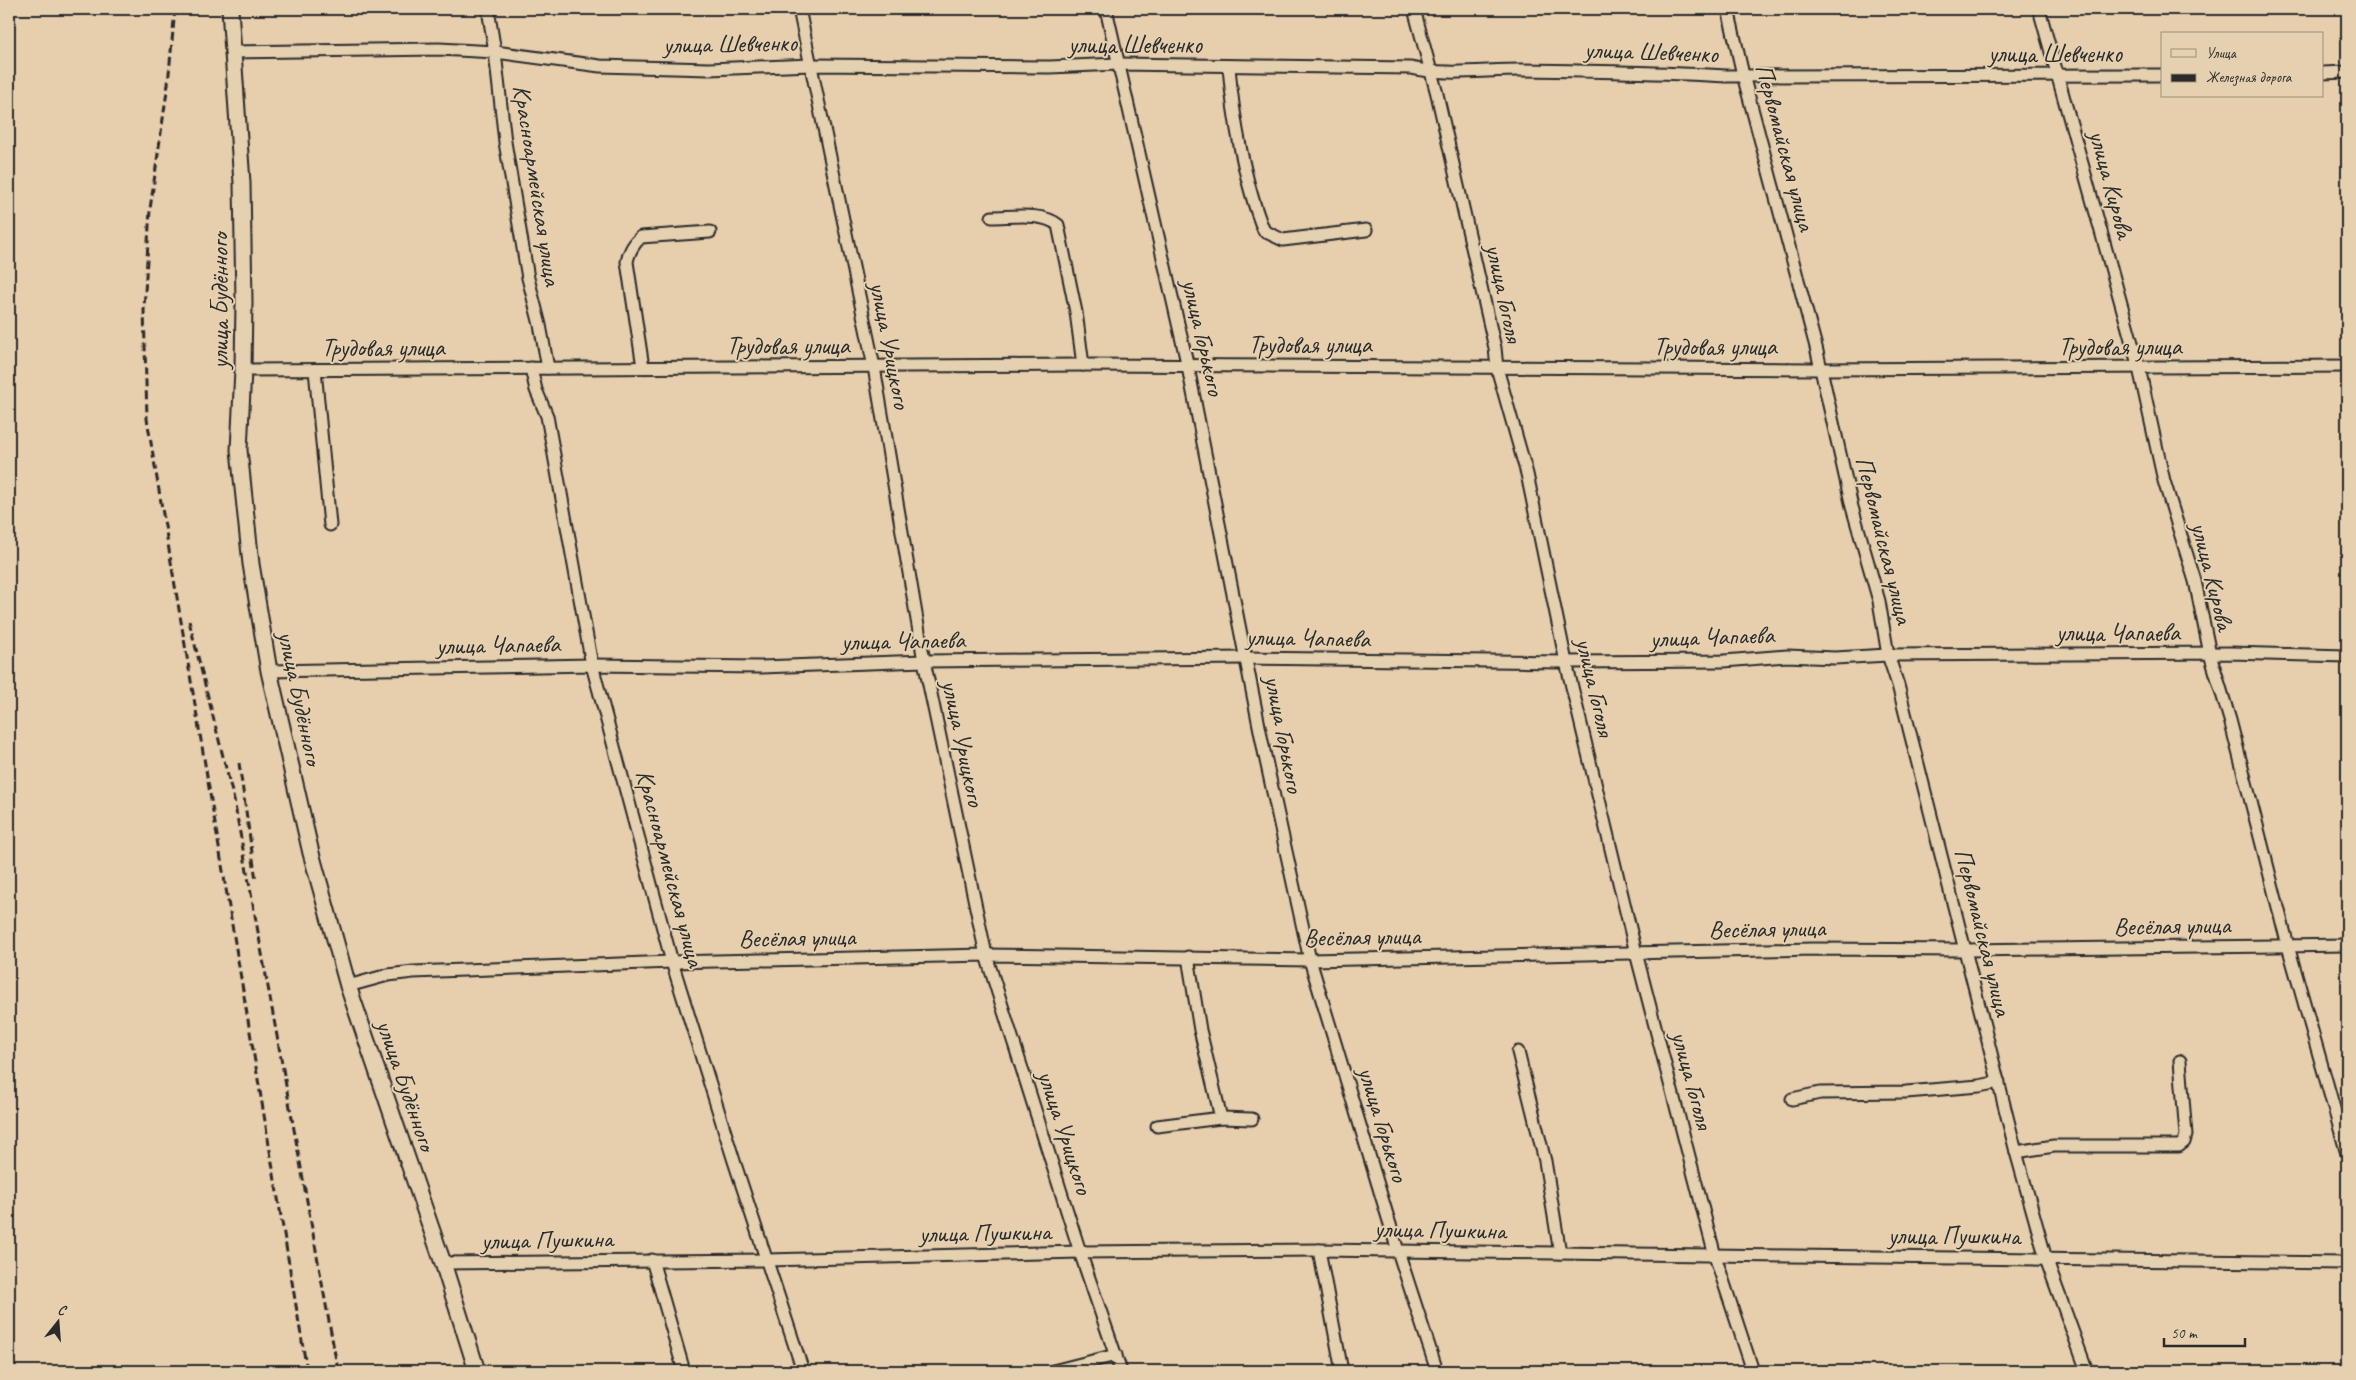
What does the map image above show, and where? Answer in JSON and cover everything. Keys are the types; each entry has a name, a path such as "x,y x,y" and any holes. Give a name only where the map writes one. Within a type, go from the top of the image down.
{"street":[{"name":"улица Будённого","path":"230,9 242,183 243,370 239,450 251,564 269,671 311,853 348,986 443,1263 477,1371"},
{"name":"Красноармейская улица","path":"488,9 496,52 505,142 516,210 528,278 540,325 548,368"},
{"name":"улица Урицкого","path":"799,9 874,367 924,661 986,955 1080,1252 1121,1371"},
{"name":"улица Горького","path":"1106,9 1188,367 1265,756 1310,960 1398,1251 1437,1371"},
{"name":"улица Гоголя","path":"1414,9 1432,73 1495,348 1497,368 1527,474 1566,662 1636,953 1715,1256 1753,1371"},
{"name":"Первомайская улица","path":"1728,9 1743,75 1821,369 1852,507 1880,601 1888,655 1898,685 2016,1152 2046,1258 2087,1371"},
{"name":"улица Кирова","path":"2039,9 2139,368 2164,481 2195,582 2210,654 2230,720 2288,946 2347,1154"},
{"name":"улица Шевченко","path":"233,52 439,49 496,52 600,66 709,69 811,65 1050,67 1118,64 1411,68 1432,73 1519,70 1743,75 2161,75"},
{"name":"улица Шевченко","path":"1229,67 1232,100 1242,147 1258,215 1264,231 1283,240 1366,230"},
{"path":"2324,72 2347,72"},
{"path":"992,217 1041,218 1053,221 1058,225 1076,312 1083,365"},
{"path":"643,367 628,262 629,253 634,243 642,238 710,232"},
{"name":"Трудовая улица","path":"243,370 1083,365 1821,369 2347,366"},
{"name":"Красноармейская улица","path":"531,368 536,390 547,416 592,665 672,962 803,1371"},
{"path":"315,370 330,525"},
{"name":"улица Чапаева","path":"269,671 592,665 761,667 924,661 1247,658 1566,662 1724,661 1787,656 1835,658 1888,655 2230,653 2347,656"},
{"name":"Весёлая улица","path":"348,986 388,975 413,972 672,962 986,955 1310,960 1813,949 1966,950 2347,945"},
{"path":"1188,957 1200,1030 1221,1118"},
{"path":"1518,1052 1545,1161 1560,1253"},
{"path":"2016,1152 2054,1146 2179,1146 2184,1142 2186,1135 2180,1061"},
{"path":"1792,1099 1820,1092 1906,1092 1978,1086 1999,1082"},
{"path":"1157,1126 1221,1118 1252,1119"},
{"path":"1319,1250 1342,1371"},
{"name":"улица Пушкина","path":"443,1263 767,1260 1080,1252 1319,1250 2347,1263"},
{"path":"652,1260 684,1371"},
{"path":"1053,1371 1116,1355"}],"railway":[{"path":"175,9 168,84 150,209 144,309 147,419 307,1371"},
{"path":"189,621 234,800 338,1371"},
{"path":"239,763 256,880"}]}
